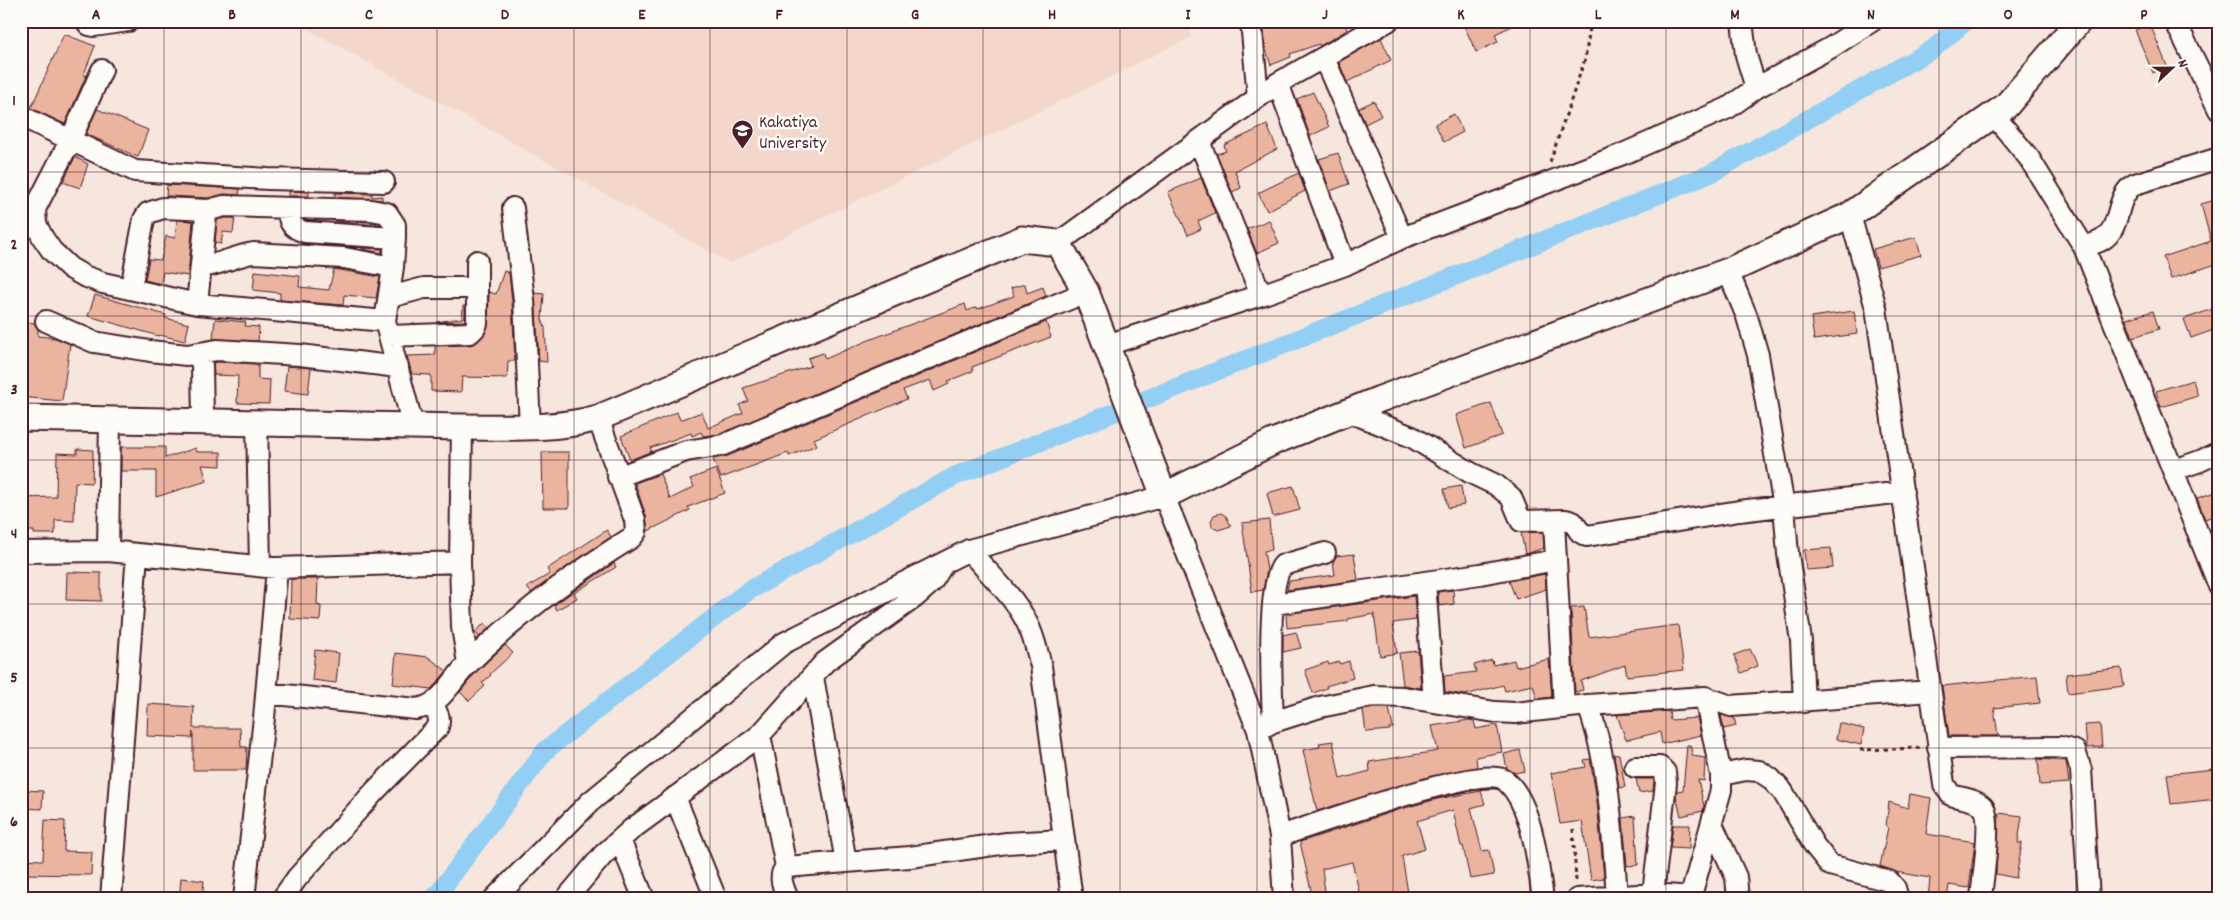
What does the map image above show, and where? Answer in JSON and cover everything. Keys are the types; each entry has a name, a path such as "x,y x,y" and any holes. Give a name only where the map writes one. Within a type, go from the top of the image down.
{"street":[{"path":"86,21 89,25 94,26 128,21"},
{"path":"1251,21 1258,97"},
{"path":"21,418 110,418 462,427 530,427 586,422 1022,239 1058,243 1278,83 1388,21"},
{"path":"1742,21 1746,55 1756,88"},
{"path":"1110,352 1345,265 1402,238 1663,137 1728,108 1756,88 1830,48 1872,21"},
{"path":"494,899 590,802 784,643 969,550 1164,496 1273,442 1389,396 1728,271 1850,215 2006,106 2079,21"},
{"path":"2175,21 2219,110"},
{"path":"1324,58 1402,238"},
{"path":"102,70 71,139 35,209 36,224 52,251 70,268 84,276 198,304 387,328 470,333 477,323 477,261"},
{"path":"1278,83 1345,265"},
{"path":"1993,114 2029,158 2084,247 2219,586"},
{"path":"21,116 128,168 144,172 268,179 384,182"},
{"path":"1199,141 1261,295"},
{"path":"2084,247 2103,239 2113,227 2122,196 2127,188 2219,158"},
{"path":"131,288 144,219 148,213 163,208 209,210 224,206 371,210 387,213 395,225 394,267 387,328 413,426"},
{"path":"287,208 290,224 295,229 327,234 395,238"},
{"path":"513,208 524,300 530,427"},
{"path":"198,304 206,215 209,210"},
{"path":"327,234 330,210"},
{"path":"1850,215 1876,308 1904,492 1938,748 1946,790 1951,795 1978,803 1984,808 1988,822 1980,899"},
{"path":"1058,243 1086,292 1164,496 1265,726"},
{"path":"201,267 217,265 253,253 344,258 394,267"},
{"path":"1728,271 1747,317 1758,355 1784,507 1789,563 1801,641 1804,702"},
{"path":"390,297 424,288 477,288"},
{"path":"618,477 686,451 723,445 1086,292"},
{"path":"46,321 94,342 112,346 187,355 217,350 291,355 398,367"},
{"path":"199,354 202,366 203,421"},
{"path":"1350,412 1412,437 1471,473 1496,485 1511,497 1522,521 1554,522 1566,520 1573,522 1580,532 1587,536 1739,511 1904,492"},
{"path":"108,551 110,418"},
{"path":"266,693 416,709 433,705 468,664 531,609 631,538 636,532 636,525 598,418"},
{"path":"244,899 266,693 268,567 257,422"},
{"path":"462,427 460,562 462,627 468,664"},
{"path":"2174,470 2200,462 2219,452"},
{"path":"1554,522 1564,708"},
{"path":"969,550 1026,619 1035,642 1041,666 1072,899"},
{"path":"21,552 108,551 268,567 460,562"},
{"path":"1284,899 1280,836 1265,726 1277,576 1283,565 1325,553"},
{"path":"111,899 138,554"},
{"path":"1274,604 1425,582 1556,560"},
{"path":"573,896 603,855 675,797 760,735 825,662 914,598 932,582 945,562"},
{"path":"1425,582 1434,702"},
{"path":"813,677 846,862"},
{"path":"1265,726 1320,707 1374,696 1404,697 1495,712 1515,713 1588,705 1705,697 1731,706 1804,702 1930,690"},
{"path":"1577,899 1653,894 1690,898 1721,790 1721,775 1705,697"},
{"path":"282,899 297,878 374,792 438,727 438,715 433,705"},
{"path":"1588,705 1601,745 1612,818 1617,896"},
{"path":"760,735 786,868"},
{"path":"1938,748 2060,746 2075,751 2081,770 2089,899"},
{"path":"1635,767 1660,767 1665,772 1666,783 1653,894"},
{"path":"1721,775 1746,770 1759,772 1770,778 1783,792 1814,845 1830,865 1889,881 1895,888 1898,899"},
{"path":"1280,836 1430,788 1490,776 1500,777 1510,786 1526,816 1532,833 1543,899"},
{"path":"675,797 716,899"},
{"path":"1712,824 1736,877 1738,899"},
{"path":"620,840 644,899"},
{"path":"788,899 781,878 782,872 786,868 910,857 1007,843 1064,840"}],"path":[{"path":"1550,163 1586,59 1591,21"},
{"path":"1860,750 1938,748"},
{"path":"1573,828 1577,899"}],"shaded area":[{"name":"Kakatiya University","path":"293,21 1189,21 1191,37 730,263"}],"building":[{"path":"1263,21 1344,21 1347,30 1320,46 1319,44 1290,54 1291,57 1271,65 1266,50"},
{"path":"1462,21 1523,21 1495,34 1498,42 1476,52"},
{"path":"2150,24 2167,66 2153,73 2135,30"},
{"path":"64,34 95,46 84,74 86,76 65,124 31,108"},
{"path":"1381,38 1391,60 1347,82 1339,62"},
{"path":"1313,92 1329,127 1310,136 1297,99"},
{"path":"1374,101 1381,116 1365,124 1359,108"},
{"path":"97,109 148,130 138,157 86,134"},
{"path":"1454,114 1463,132 1444,142 1435,124"},
{"path":"1267,125 1277,149 1235,171 1241,188 1232,192 1217,154 1226,151 1224,145"},
{"path":"1338,153 1349,184 1330,191 1319,159"},
{"path":"75,157 88,164 80,188 63,182"},
{"path":"1299,173 1305,191 1267,211 1258,193"},
{"path":"1201,178 1215,213 1198,221 1201,229 1188,235 1168,192"},
{"path":"167,185 240,189 239,195 224,194 208,198 166,196"},
{"path":"289,191 309,192 309,196 289,196"},
{"path":"335,193 372,194 372,197 382,196 382,200 335,197"},
{"path":"2219,199 2219,263 2171,279 2163,257 2211,241 2201,204"},
{"path":"235,218 233,233 223,232 221,244 215,243 217,220"},
{"path":"177,220 193,221 188,276 163,272 161,284 145,280 149,259 161,260 166,236 175,238"},
{"path":"1269,220 1279,243 1257,253 1247,229"},
{"path":"335,222 370,222 381,225"},
{"path":"1916,237 1921,255 1878,267 1873,249"},
{"path":"362,249 382,249 382,253"},
{"path":"334,269 380,277 376,298 344,295 343,305 280,300 280,293 253,290 255,271 300,276 299,287 329,290"},
{"path":"504,271 509,273 515,361 508,361 507,378 462,377 461,392 431,391 431,375 412,374 407,356 435,355 435,346 470,345 478,341 488,327 489,292 496,294"},
{"path":"1025,284 1027,293 1043,287 1046,296 720,434 703,436 701,432 692,436 691,433 650,448 652,451 630,460 621,436 677,412 680,420 702,412 708,428 743,413 739,405 748,401 743,388 811,366 808,358 823,353 825,359 869,340 965,304 967,311 977,307 978,309 1014,296 1011,288"},
{"path":"535,293 544,294 542,319 545,328 547,362 539,361"},
{"path":"95,295 166,315 165,318 189,324 185,341 159,336 88,316"},
{"path":"463,306 465,306 465,321 436,322 462,318"},
{"path":"2213,309 2219,328 2191,338 2184,319"},
{"path":"1854,311 1857,334 1814,340 1811,317"},
{"path":"2153,311 2159,329 2133,337 2126,319"},
{"path":"215,319 246,322 245,326 259,327 258,341 213,339"},
{"path":"21,321 34,323 38,330 38,336 55,338 70,344 62,401 21,397"},
{"path":"1046,322 1051,337 972,367 973,371 948,381 949,384 934,391 930,380 903,390 907,399 814,439 817,445 789,456 788,453 721,478 713,459 728,456"},
{"path":"213,363 258,364 258,379 270,380 269,404 237,403 238,376 214,375"},
{"path":"287,366 311,368 308,394 284,391"},
{"path":"2193,380 2198,396 2161,407 2156,391"},
{"path":"1491,403 1502,435 1466,448 1456,415"},
{"path":"121,447 165,447 165,458 196,448 197,452 221,452 221,466 202,465 207,481 156,497 156,471 121,471"},
{"path":"77,449 93,450 92,483 75,482 74,521 55,520 55,534 34,534 34,531 21,531 21,498 56,497 57,453 77,454"},
{"path":"542,452 569,452 569,508 543,508"},
{"path":"716,469 725,493 688,507 690,510 648,531 646,516 635,483 660,474 670,499 694,487 690,479"},
{"path":"1293,486 1300,510 1273,517 1267,493"},
{"path":"1461,486 1464,505 1448,508 1444,489"},
{"path":"2219,491 2219,514 2205,519 2197,498"},
{"path":"1221,513 1226,516 1231,526 1218,530 1212,527 1211,521 1214,515"},
{"path":"1269,520 1272,550 1264,551 1267,570 1263,590 1252,592 1242,523"},
{"path":"607,530 611,537 531,593 527,587 550,574 547,569"},
{"path":"1543,532 1544,548 1525,554 1521,533"},
{"path":"1831,548 1833,568 1806,570 1804,550"},
{"path":"1354,554 1358,580 1287,590 1289,581 1335,575 1333,562 1336,556"},
{"path":"614,563 616,567 574,593 577,598 557,610 554,605"},
{"path":"67,572 101,573 101,601 66,600"},
{"path":"1545,574 1546,589 1516,599 1509,581"},
{"path":"291,579 318,579 317,605 321,606 320,621 290,619"},
{"path":"1453,590 1454,604 1439,606 1438,592"},
{"path":"1414,596 1416,620 1393,623 1397,653 1380,656 1374,614 1348,619 1348,621 1287,628 1286,614"},
{"path":"1584,607 1589,637 1678,625 1684,670 1627,676 1625,665 1581,681 1583,690 1575,692 1571,608"},
{"path":"485,623 489,628 479,637 475,632"},
{"path":"1296,632 1301,648 1283,652 1283,635"},
{"path":"505,645 513,653 490,674 482,683 485,686 469,701 460,692 477,671"},
{"path":"1750,649 1758,666 1741,673 1734,655"},
{"path":"315,650 339,653 336,683 312,680"},
{"path":"1418,651 1421,688 1403,685 1399,653"},
{"path":"396,653 428,657 447,671 431,689 393,684"},
{"path":"1549,659 1552,697 1537,699 1533,685 1505,691 1503,685 1465,695 1445,692 1444,676 1476,672 1474,665 1492,660 1493,665 1514,660 1516,667"},
{"path":"1349,661 1353,678 1326,686 1327,688 1313,693 1305,670 1328,662 1329,665"},
{"path":"2121,668 2124,686 2068,693 2066,674"},
{"path":"2037,676 2040,703 1994,708 1998,736 1949,736 1942,686"},
{"path":"148,704 194,707 193,728 240,728 241,747 247,747 246,770 193,770 193,732 192,738 147,736"},
{"path":"1389,708 1393,728 1389,728 1390,730 1366,732 1363,710"},
{"path":"1669,711 1670,720 1697,718 1701,735 1662,744 1660,732 1626,740 1617,715"},
{"path":"1721,715 1734,718 1736,726 1724,729"},
{"path":"1469,720 1474,721 1476,729 1497,725 1502,752 1476,757 1477,767 1431,776 1317,811 1303,750 1320,747 1319,743 1333,741 1340,779 1370,771 1369,762 1438,751 1432,726"},
{"path":"1839,723 1864,729 1861,745 1836,739"},
{"path":"2100,724 2102,747 2087,748 2085,725"},
{"path":"1687,745 1690,745 1693,756 1705,758 1704,781 1698,780 1704,806 1703,811 1681,816 1676,796 1677,791 1683,790"},
{"path":"1520,750 1525,771 1514,773 1507,769 1504,754"},
{"path":"1619,754 1625,787 1619,788 1614,755"},
{"path":"1590,759 1597,801 1604,878 1591,880 1582,821 1560,824 1551,773 1586,767 1584,760"},
{"path":"2038,759 2066,761 2069,783 2040,785"},
{"path":"2214,769 2217,799 2171,804 2167,774"},
{"path":"1636,779 1654,779 1653,791 1639,793"},
{"path":"21,790 43,791 42,809 21,808"},
{"path":"1481,791 1485,804 1471,808 1482,851 1489,850 1494,875 1470,879 1453,810 1417,821 1425,849 1402,856 1409,899 1361,899 1352,862 1322,869 1326,899 1313,899 1300,842 1401,809 1437,799"},
{"path":"1910,794 1931,798 1926,834 1975,842 1969,888 1949,885 1947,899 1928,899 1930,878 1896,872 1880,866 1888,827 1886,826 1889,802 1908,808"},
{"path":"1999,813 2022,816 2018,843 2022,843 2016,878 1996,874"},
{"path":"1635,816 1638,865 1627,866 1623,818"},
{"path":"45,820 65,821 64,851 92,852 91,875 21,874 21,859 43,860"},
{"path":"1673,825 1690,825 1689,849 1670,848"},
{"path":"181,878 204,881 202,899 179,899"}],"waterway":[{"path":"434,899 546,750 748,591 955,476 1710,174 1933,49 1966,21"}],"place":[{"name":"Kakatiya University","path":"743,150"}]}
